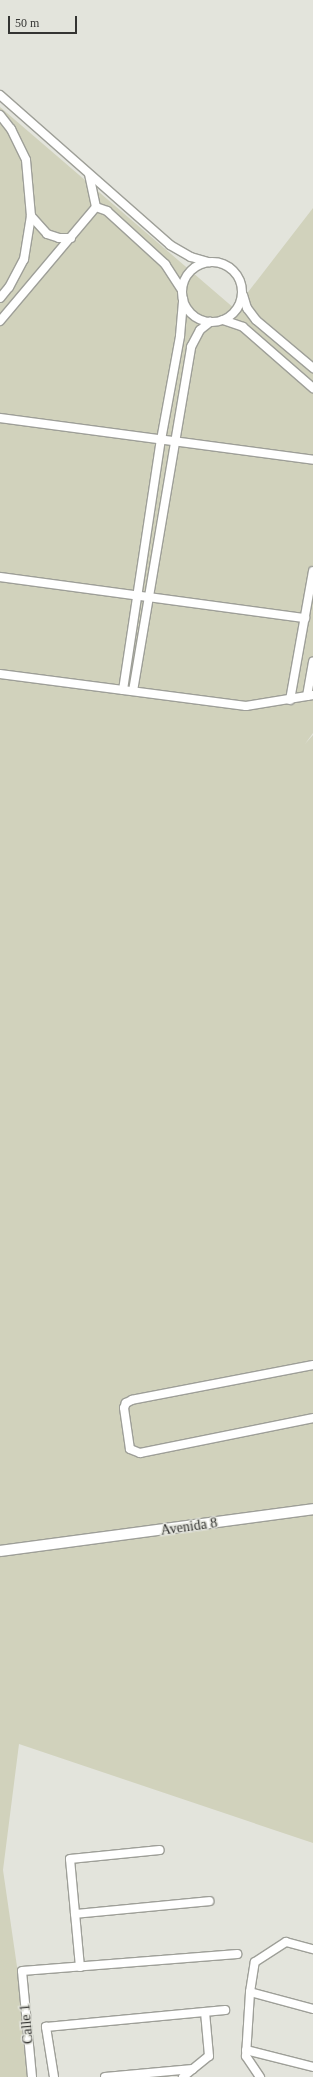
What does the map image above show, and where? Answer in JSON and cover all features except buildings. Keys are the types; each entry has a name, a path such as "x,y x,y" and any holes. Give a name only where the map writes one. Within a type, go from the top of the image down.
{"street":[{"path":"0,95 170,246 191,257 210,262 218,262 231,268 240,280 247,308 256,320 313,367"},
{"path":"0,115 11,128 26,160 31,216 24,259 9,287 0,298"},
{"path":"88,174 96,207"},
{"path":"0,321 96,207"},
{"path":"96,207 107,211 165,264 182,290"},
{"path":"31,216 40,230 47,234 59,238 71,238"},
{"path":"123,690 161,440 180,336 183,282 193,268 210,262"},
{"path":"133,691 191,347 200,330 210,322 223,320 237,310 243,294"},
{"path":"183,299 192,315 210,322"},
{"path":"223,320 243,327 313,388"},
{"path":"0,418 313,460"},
{"path":"290,700 313,571"},
{"path":"0,577 305,618"},
{"path":"0,674 246,706 310,696 313,662"},
{"path":"313,1365 132,1400 126,1403 124,1408 130,1449 140,1453 313,1418"},
{"name":"Avenida 8","path":"0,1551 64,1544 313,1509"},
{"path":"160,1850 70,1858 80,1967 237,1954"},
{"path":"75,1914 209,1901"},
{"path":"260,2077 246,2056 250,1992 256,1962 286,1942 313,1949"},
{"name":"Calle 1","path":"32,2077 22,1972 80,1967"},
{"path":"250,1992 313,2009"},
{"path":"54,2077 46,2027 225,2010"},
{"path":"183,2077 208,2056 205,2012"},
{"path":"246,2050 313,2067"},
{"path":"105,2077 193,2068"}],"green space":[{"path":"0,107 235,309 313,208 313,733 305,744 313,735 313,1843 19,1744 3,1870 33,2077 0,2077"}]}
